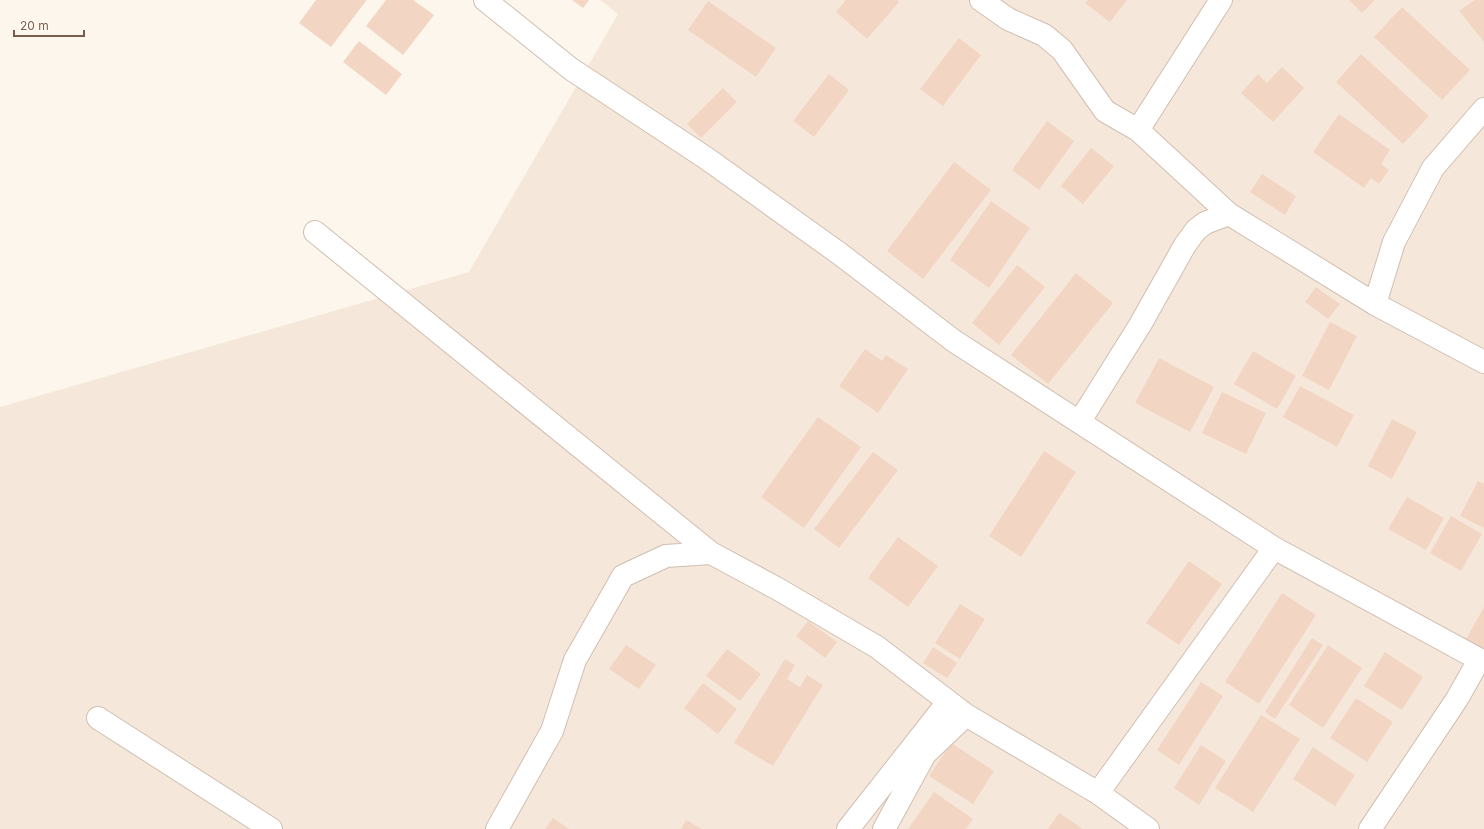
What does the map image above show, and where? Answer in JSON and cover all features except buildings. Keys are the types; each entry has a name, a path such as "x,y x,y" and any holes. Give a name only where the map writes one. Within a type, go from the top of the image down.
{"street":[{"path":"485,0 571,69 706,158 840,254 954,341 1080,421 1274,548 1482,661 1370,829"},
{"path":"982,0 1008,19 1044,35 1062,50 1105,111 1138,130 1229,214 1375,304 1484,362"},
{"path":"1138,130 1221,0"},
{"path":"1375,304 1394,242 1433,168 1484,110"},
{"path":"1080,421 1140,325 1185,245 1196,230 1205,223 1229,214"},
{"path":"315,232 711,553 778,589 877,647 966,715 1098,793 1148,829"},
{"path":"1098,793 1274,548"},
{"path":"497,829 552,731 575,660 623,576 666,556 711,553"},
{"path":"848,829 948,702"},
{"path":"884,829 925,754 966,715"},
{"path":"98,718 271,829"}],"shaded area":[{"path":"600,0 1484,0 1484,829 0,829 0,407 469,272 618,14"}]}
